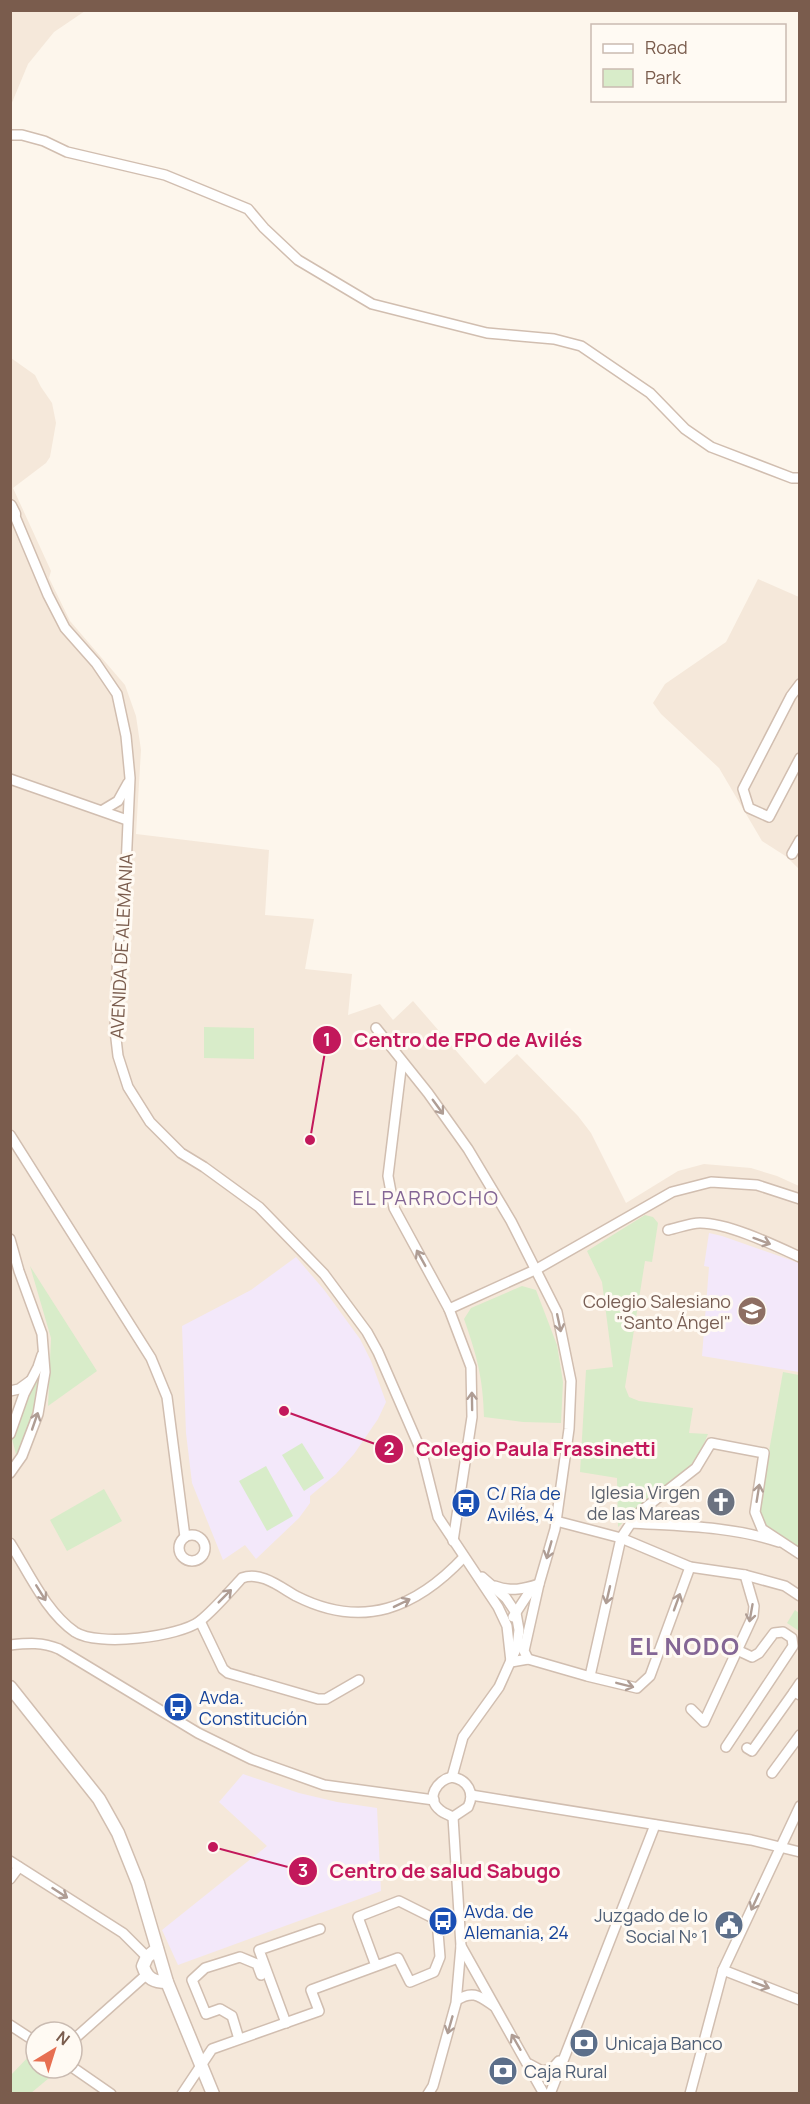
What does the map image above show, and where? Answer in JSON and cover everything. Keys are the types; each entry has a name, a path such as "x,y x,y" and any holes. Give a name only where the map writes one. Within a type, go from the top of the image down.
{"street":[{"path":"10,135 22,135 44,141 67,152 165,175 248,209 264,228 298,260 372,304 486,333 554,339 581,346 650,393 685,429 711,447 792,478 800,478"},
{"name":"AVENIDA DE ALEMANIA","path":"12,510 48,595 65,628 96,663 117,694 126,736 130,778 125,890 118,946 115,1030 118,1056 128,1087 150,1122 181,1153 259,1207 334,1286 368,1332 422,1453 438,1517 498,1607 507,1626 511,1662"},
{"path":"799,685 791,696 743,789 749,808 769,817 800,758"},
{"path":"103,810 118,801 130,778"},
{"path":"10,779 127,820"},
{"path":"792,854 800,840"},
{"path":"376,1028 468,1149 537,1269 557,1312 571,1381 569,1429 556,1521 524,1651 528,1659"},
{"path":"402,1061 388,1176 394,1208 449,1309 471,1367 472,1417 453,1541"},
{"path":"10,1135 15,1149 151,1358 167,1397 185,1537"},
{"path":"449,1309 537,1269 672,1192 711,1182 757,1185 800,1199"},
{"path":"668,1230 700,1223 724,1227 800,1257"},
{"path":"10,1239 42,1334 45,1372 38,1414 22,1456 10,1473"},
{"path":"10,1434 42,1353"},
{"path":"10,1391 19,1389 32,1380"},
{"path":"590,1676 621,1538 641,1511 696,1468 711,1443 764,1453 755,1512 762,1529 800,1554"},
{"path":"438,1517 448,1517 458,1510"},
{"path":"556,1521 621,1538 690,1567 745,1575 786,1586 800,1596"},
{"path":"631,1523 708,1527 757,1535 779,1542"},
{"path":"10,1543 50,1606 65,1623 85,1637 112,1640 174,1633 200,1621 242,1578 255,1575 300,1597 333,1609 372,1613 396,1607 429,1589 449,1574 465,1557"},
{"path":"511,1662 528,1659 637,1688 650,1676 690,1567"},
{"name":"AVENIDA DE ALEMANIA","path":"473,1569 506,1598 516,1612"},
{"path":"691,1709 704,1722 753,1616 754,1606 745,1575"},
{"path":"488,1583 504,1589 523,1589 539,1584"},
{"path":"507,1626 530,1591 539,1584"},
{"path":"452,1777 463,1737 499,1687 518,1647 519,1630 516,1612"},
{"path":"200,1621 223,1669 228,1673 318,1699 326,1699 359,1680"},
{"path":"726,1747 793,1646 792,1638 783,1632 774,1633 759,1653 752,1657 737,1650"},
{"path":"10,1646 31,1642 44,1643 59,1649 198,1733 251,1760 324,1785 434,1800"},
{"path":"749,1750 797,1693 800,1683"},
{"path":"10,1687 99,1799 113,1824 138,1883 167,1982 213,2094"},
{"path":"772,1773 800,1735"},
{"path":"452,1777 464,1781 469,1786 471,1795 468,1807 453,1817 440,1810 433,1794 442,1780 452,1777"},
{"path":"471,1795 751,1840 780,1849 800,1852"},
{"path":"690,2094 723,1970 800,1806"},
{"path":"428,2094 433,2086 456,2000 461,1946 453,1817"},
{"path":"550,2094 655,1825"},
{"path":"10,1879 15,1864 123,1933 147,1957"},
{"path":"182,2094 212,2049 320,2011 311,1990 398,1958 410,1982 435,1972 440,1957 437,1920 399,1901 358,1917 376,1966"},
{"path":"286,2023 259,1950 320,1929"},
{"path":"461,1946 544,2094"},
{"path":"157,1949 147,1957 143,1966 146,1975 157,1982 167,1982"},
{"path":"239,2039 232,2016 220,2009 206,2014 192,1980 205,1968 240,1957 257,1964 261,1975"},
{"path":"723,1970 800,2000"},
{"path":"84,2030 146,1975"},
{"path":"456,2000 472,1994 496,2007"},
{"path":"10,2025 24,2034"},
{"path":"529,2064 542,2071 552,2069 565,2054"},
{"path":"84,2075 111,2094"}],"shaded area":[{"path":"11,10 85,11 54,32 28,64 11,105"},
{"path":"11,358 35,375 52,403 56,423 50,457 46,463 13,488 51,571 49,578 70,621 125,685 136,716 141,750 136,834 269,850 265,915 314,919 305,969 352,974 348,1015 380,1004 393,1020 413,1001 485,1084 517,1054 578,1116 591,1133 626,1203 678,1171 704,1164 751,1168 799,1186 800,2093 11,2094"},
{"path":"758,579 799,597 799,869 787,857 762,841 719,768 661,714 653,703 665,684 726,642"},
{"name":"Colegio Salesiano \"Santo Ángel\"","path":"709,1233 799,1263 799,1372 702,1356 709,1267 704,1266"},
{"path":"296,1257 325,1291 360,1339 386,1402 378,1419 354,1454 336,1474 310,1496 310,1503 299,1518 256,1559 245,1545 223,1560 192,1483 186,1433 182,1326 251,1290"},
{"path":"243,1774 299,1793 377,1808 381,1891 178,1965 162,1930 267,1846 219,1802"}],"green space":[{"path":"204,1027 254,1028 254,1059 204,1058"},
{"path":"645,1215 653,1217 658,1223 652,1262 645,1261 625,1387 629,1397 639,1401 693,1408 689,1433 708,1434 699,1455 690,1466 618,1527 617,1478 580,1472 586,1370 613,1367 602,1282 587,1251"},
{"path":"30,1266 97,1371 48,1406 51,1338"},
{"path":"522,1286 536,1290 557,1345 563,1382 561,1423 523,1422 484,1417 479,1367 464,1319 471,1308"},
{"path":"42,1366 33,1415 17,1458 12,1439 20,1412"},
{"path":"783,1372 799,1375 799,1551 764,1527 758,1513"},
{"path":"302,1443 324,1478 304,1491 282,1455"},
{"path":"266,1466 293,1516 267,1531 239,1481"},
{"path":"104,1489 122,1521 67,1551 50,1520"},
{"path":"795,1610 799,1613 799,1631 787,1623"},
{"path":"24,2061 24,2080 47,2080 31,2093 11,2093 11,2075"}],"place":[{"name":"Centro de FPO de Avilés","path":"310,1140"},
{"name":"Colegio Salesiano \"Santo Ángel\"","path":"752,1311"},
{"name":"Colegio Paula Frassinetti","path":"284,1411"},
{"name":"Iglesia Virgen de las Mareas","path":"721,1502"},
{"name":"C/ Ría de Avilés, 4","path":"466,1503"},
{"name":"Avda. Constitución","path":"178,1707"},
{"name":"Centro de salud Sabugo","path":"213,1847"},
{"name":"Avda. de Alemania, 24","path":"443,1921"},
{"name":"Juzgado de lo Social Nº 1","path":"729,1925"},
{"name":"Unicaja Banco","path":"584,2043"},
{"name":"Caja Rural","path":"503,2071"}],"district":[{"name":"EL PARROCHO","path":"426,1197"},
{"name":"EL NODO","path":"685,1645"}]}
